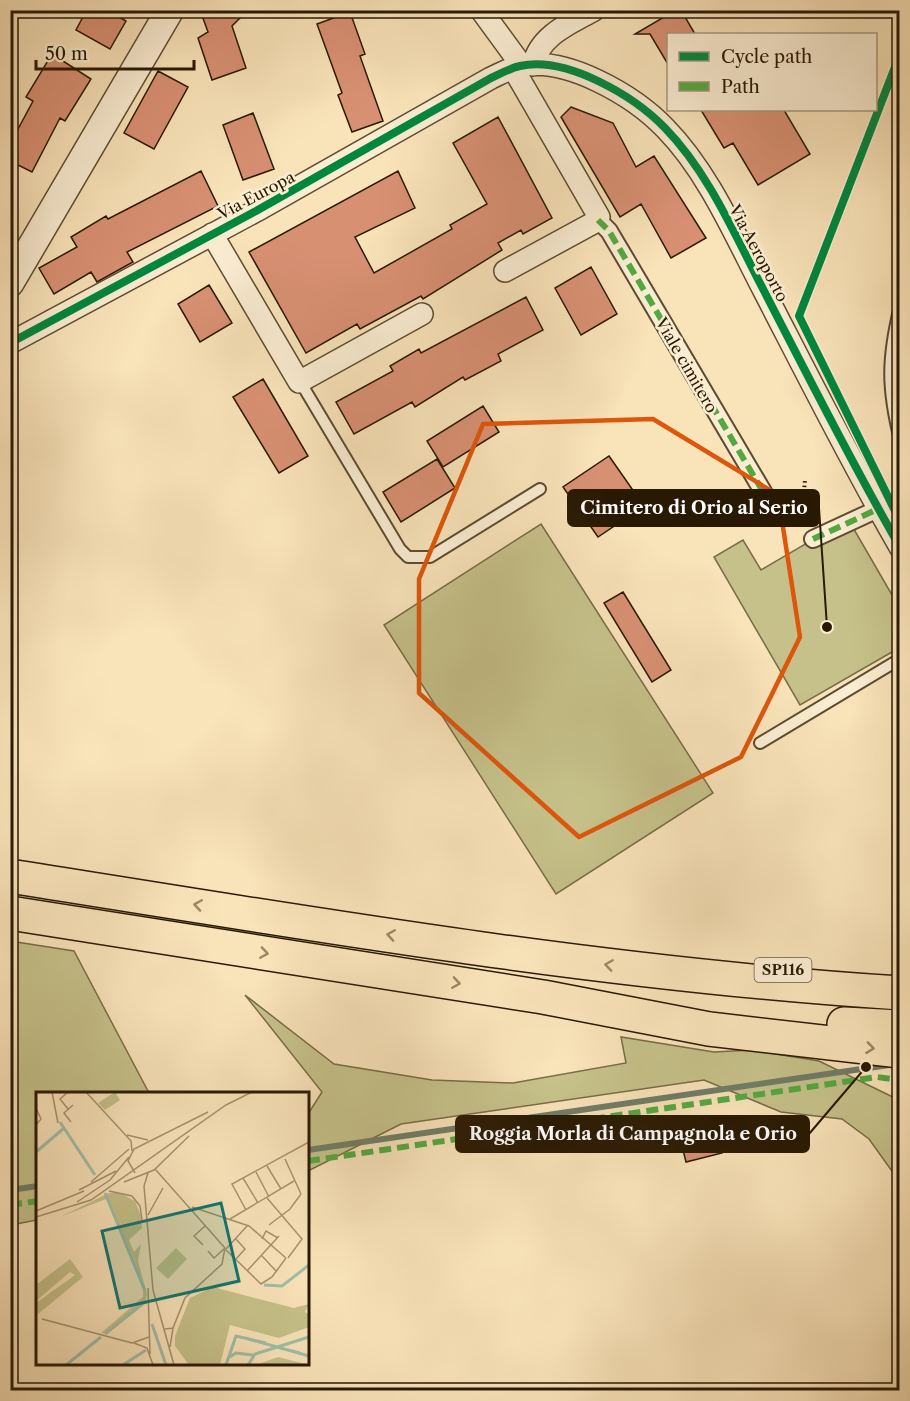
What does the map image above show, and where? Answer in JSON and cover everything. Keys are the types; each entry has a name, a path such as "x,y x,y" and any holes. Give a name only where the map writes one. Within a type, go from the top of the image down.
{"highway":[{"path":"20,876 449,944 667,973 797,987 900,993"},
{"path":"10,913 543,997 709,1029 900,1051"},
{"path":"10,928 113,939 164,937"},
{"name":"SP116","path":"667,973 716,969 900,973"},
{"path":"543,997 900,1028"}],"street":[{"path":"10,283 170,10"},
{"path":"481,10 522,66 599,215 598,219 504,271"},
{"path":"522,66 536,54 545,41 594,10"},
{"name":"Via Europa","path":"10,343 522,66"},
{"name":"Via Aeroporto","path":"522,66 578,74 616,90 648,111 680,145 732,230 900,547"},
{"name":"Viale cimitero","path":"598,219 609,231 775,512"},
{"path":"212,234 301,382 422,314"},
{"path":"813,539 878,509"}],"lane":[{"path":"900,306 889,357 890,397 900,440"},
{"path":"301,382 400,549 408,557 430,557 540,489"},
{"path":"760,743 900,659"}],"path":[{"path":"802,514 805,480"}],"highlighted area":[{"path":"653,419 778,495 800,637 741,757 579,837 419,693 419,579 483,424"}],"shaded area":[{"path":"848,519 899,607 899,648 800,705 714,557 743,540 761,570"},
{"path":"541,524 713,793 556,894 384,625"},
{"path":"10,941 74,951 148,1092 36,1092 36,1220 11,1225"},
{"path":"245,995 334,1064 432,1080 513,1083 626,1063 621,1037 714,1052 752,1050 819,1061 899,1100 899,1181 869,1139 842,1119 781,1112 704,1080 401,1124 309,1170 309,1112 322,1092"}],"building":[{"path":"95,10 107,10 126,21 110,49 76,30 85,13 92,17"},
{"path":"200,10 248,10 232,26 246,68 212,80 198,38 208,32"},
{"path":"676,10 681,10 694,33 667,33 667,63 650,34 635,34"},
{"path":"350,12 365,54 360,56 383,121 352,132 338,95 342,93 317,24"},
{"path":"52,54 91,79 65,121 60,118 32,172 10,161 10,144 33,101 26,97"},
{"path":"158,71 188,87 154,149 124,133"},
{"path":"571,107 613,123 636,167 654,156 706,238 671,258 641,204 620,217 561,117"},
{"path":"702,111 785,111 810,154 758,185 733,143 724,148"},
{"path":"253,113 274,169 243,180 223,125"},
{"path":"498,117 552,218 523,234 521,230 498,243 502,250 423,299 421,296 360,329 357,324 306,353 249,252 398,171 415,208 355,237 374,273 452,229 450,225 487,204 453,143"},
{"path":"201,171 218,206 127,252 133,262 97,282 91,272 54,294 39,268 77,247 71,237 106,216 108,219"},
{"path":"591,267 617,314 581,335 555,288"},
{"path":"209,285 232,323 200,342 178,304"},
{"path":"526,297 543,330 498,354 501,361 465,380 463,377 415,407 412,402 354,434 336,402 393,371 390,366 419,349 421,353"},
{"path":"263,379 308,456 279,473 233,397"},
{"path":"483,406 499,432 443,467 427,441"},
{"path":"609,456 644,506 598,537 563,487"},
{"path":"437,459 455,488 401,522 383,492"},
{"path":"623,592 671,670 652,682 604,603"},
{"path":"718,1137 722,1153 686,1162 682,1146"}],"waterway":[{"path":"309,1150 889,1065"},
{"path":"896,1089 900,1097"},
{"path":"10,1190 36,1186"}],"marked path":[{"path":"598,220 609,231 775,512"},
{"path":"813,539 878,509"},
{"path":"309,1161 877,1077 900,1080"},
{"path":"10,1205 36,1201"}],"cycle path":[{"path":"900,54 799,316 900,521"},
{"path":"10,343 256,211 491,78 520,66 538,64 558,67 599,81 636,103 665,128 694,164 730,225 864,483 900,547"}],"place":[{"name":"Cimitero di Orio al Serio","path":"827,627"},
{"name":"Roggia Morla di Campagnola e Orio","path":"866,1067"}]}
